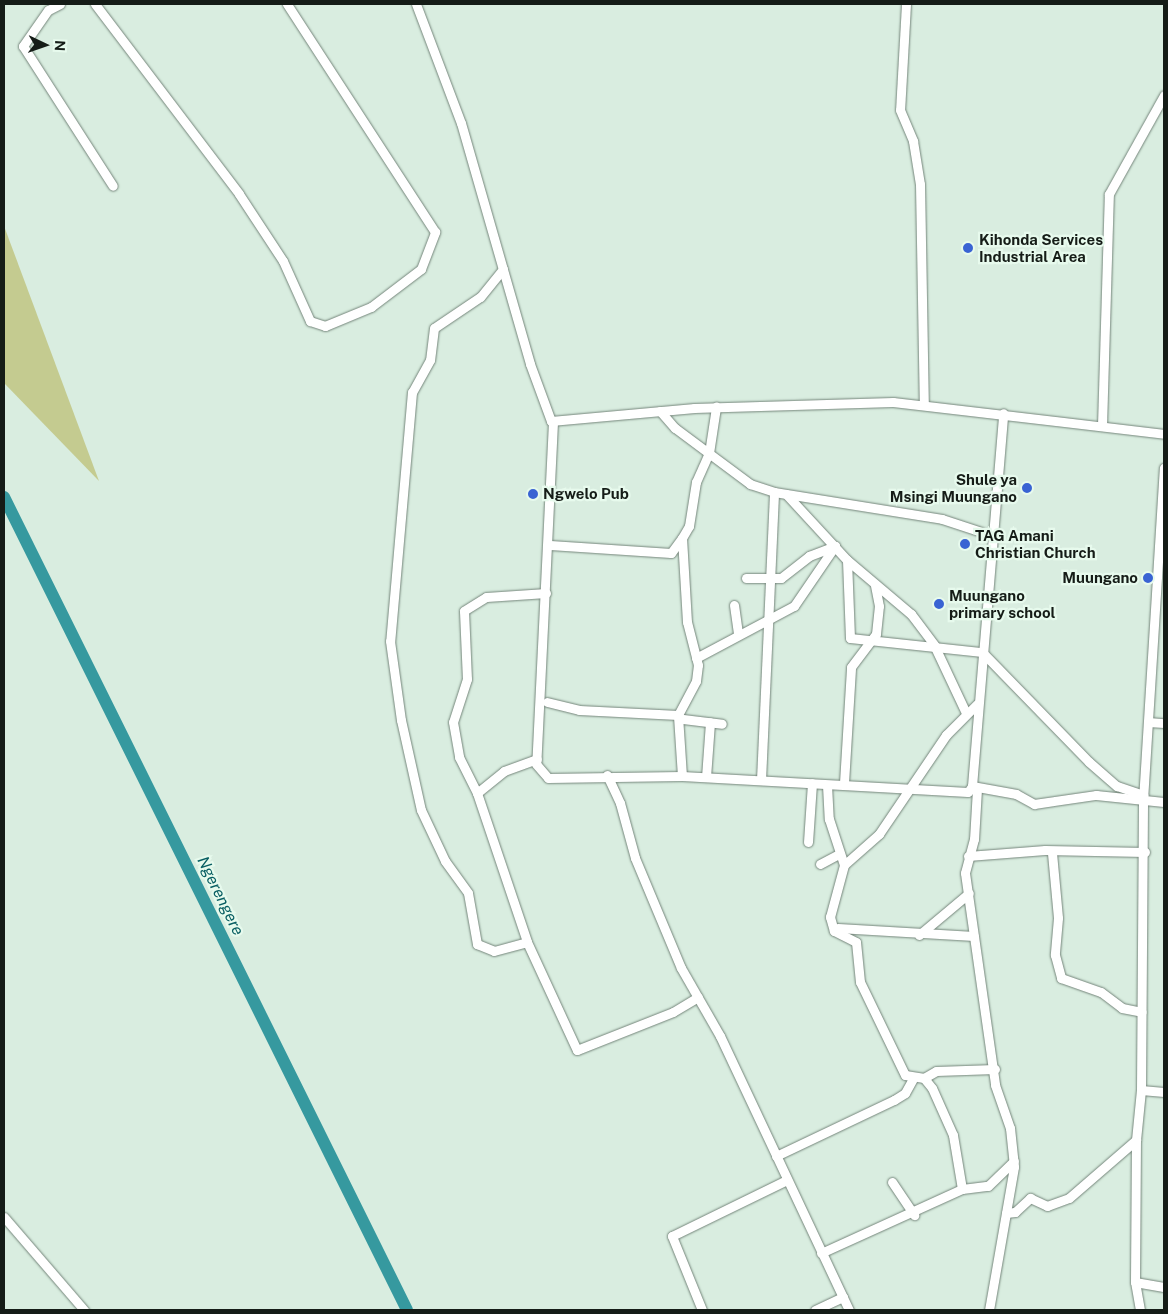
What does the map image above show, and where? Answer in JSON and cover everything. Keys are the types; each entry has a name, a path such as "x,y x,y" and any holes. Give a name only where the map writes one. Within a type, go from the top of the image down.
{"street":[{"path":"60,4 48,10 23,46 113,186"},
{"path":"95,4 239,194 283,261 310,321 325,326 371,307 421,269 435,232 287,4"},
{"path":"416,4 461,123 539,393 553,422 550,545 537,759 540,773 548,778 607,775 682,776 827,785 844,783 968,792 975,788 1016,794 1034,804 1096,795 1143,798 1164,802"},
{"path":"906,4 900,110 918,156 924,404"},
{"path":"1102,426 1109,194 1164,95"},
{"path":"502,269 480,297 434,328 430,360 412,392 390,641 401,720 420,810 445,861 468,893 477,944 483,950 503,951 527,942"},
{"path":"553,422 716,407 924,404 1164,434"},
{"path":"550,545 672,553 689,526 696,482 709,453 716,407"},
{"path":"660,411 709,453 750,484 774,492 897,510 991,534"},
{"path":"989,1310 1014,1160 995,1069 974,936 968,893 968,856 975,788 977,704 1003,413"},
{"path":"1139,1309 1135,1282 1136,1140 1141,1090 1145,852 1143,798 1164,468"},
{"path":"761,780 772,579 774,492"},
{"path":"786,494 848,560 911,614 934,645 966,713"},
{"path":"682,538 687,622 696,658 696,681 680,717 682,776"},
{"path":"696,658 729,642 738,633 753,631 769,619 794,606 835,546"},
{"path":"746,578 781,578 809,556 835,546"},
{"path":"848,560 850,638 873,642 934,645 982,652 1096,768 1117,786 1143,798"},
{"path":"844,783 851,667 873,642 880,606 875,584"},
{"path":"546,592 486,597 464,611 467,679 453,722 459,757 477,793 527,942 578,1050 673,1012 698,997"},
{"path":"734,605 738,633"},
{"path":"547,702 579,710 680,717 722,724"},
{"path":"833,928 831,899 844,865 880,834 966,713 977,704"},
{"path":"706,777 710,722"},
{"path":"1148,722 1164,723"},
{"path":"477,793 504,771 537,759"},
{"path":"607,775 620,803 652,900 849,1310"},
{"path":"808,842 812,783"},
{"path":"827,785 829,818 844,865"},
{"path":"968,856 1045,850 1052,853 1145,852"},
{"path":"1052,853 1058,918 1055,955 1061,978 1101,992 1122,1008 1142,1012"},
{"path":"820,864 839,854"},
{"path":"920,935 968,893"},
{"path":"833,928 920,935 974,936"},
{"path":"833,928 856,942 860,982 905,1075 924,1078 936,1071 995,1069"},
{"path":"776,1156 894,1100 905,1093 914,1077"},
{"path":"924,1078 953,1135 962,1189"},
{"path":"1141,1090 1164,1092"},
{"path":"1006,1213 1015,1212 1030,1198 1047,1206 1069,1198 1136,1140"},
{"path":"821,1253 914,1214 962,1189 988,1186 1014,1160"},
{"path":"702,1310 672,1236 788,1180"},
{"path":"892,1182 914,1214"},
{"path":"4,1217 84,1310"},
{"path":"1135,1282 1164,1288"},
{"path":"815,1310 843,1297"}],"green space":[{"path":"4,226 99,481 4,383"}],"waterway":[{"name":"Ngerengere","path":"4,497 407,1310"}],"place":[{"name":"Kihonda Services Industrial Area","path":"968,248"},
{"name":"Shule ya Msingi Muungano","path":"1027,488"},
{"name":"Ngwelo Pub","path":"533,494"},
{"name":"TAG Amani Christian Church","path":"965,544"},
{"name":"Muungano","path":"1148,578"},
{"name":"Muungano primary school","path":"939,604"}]}
